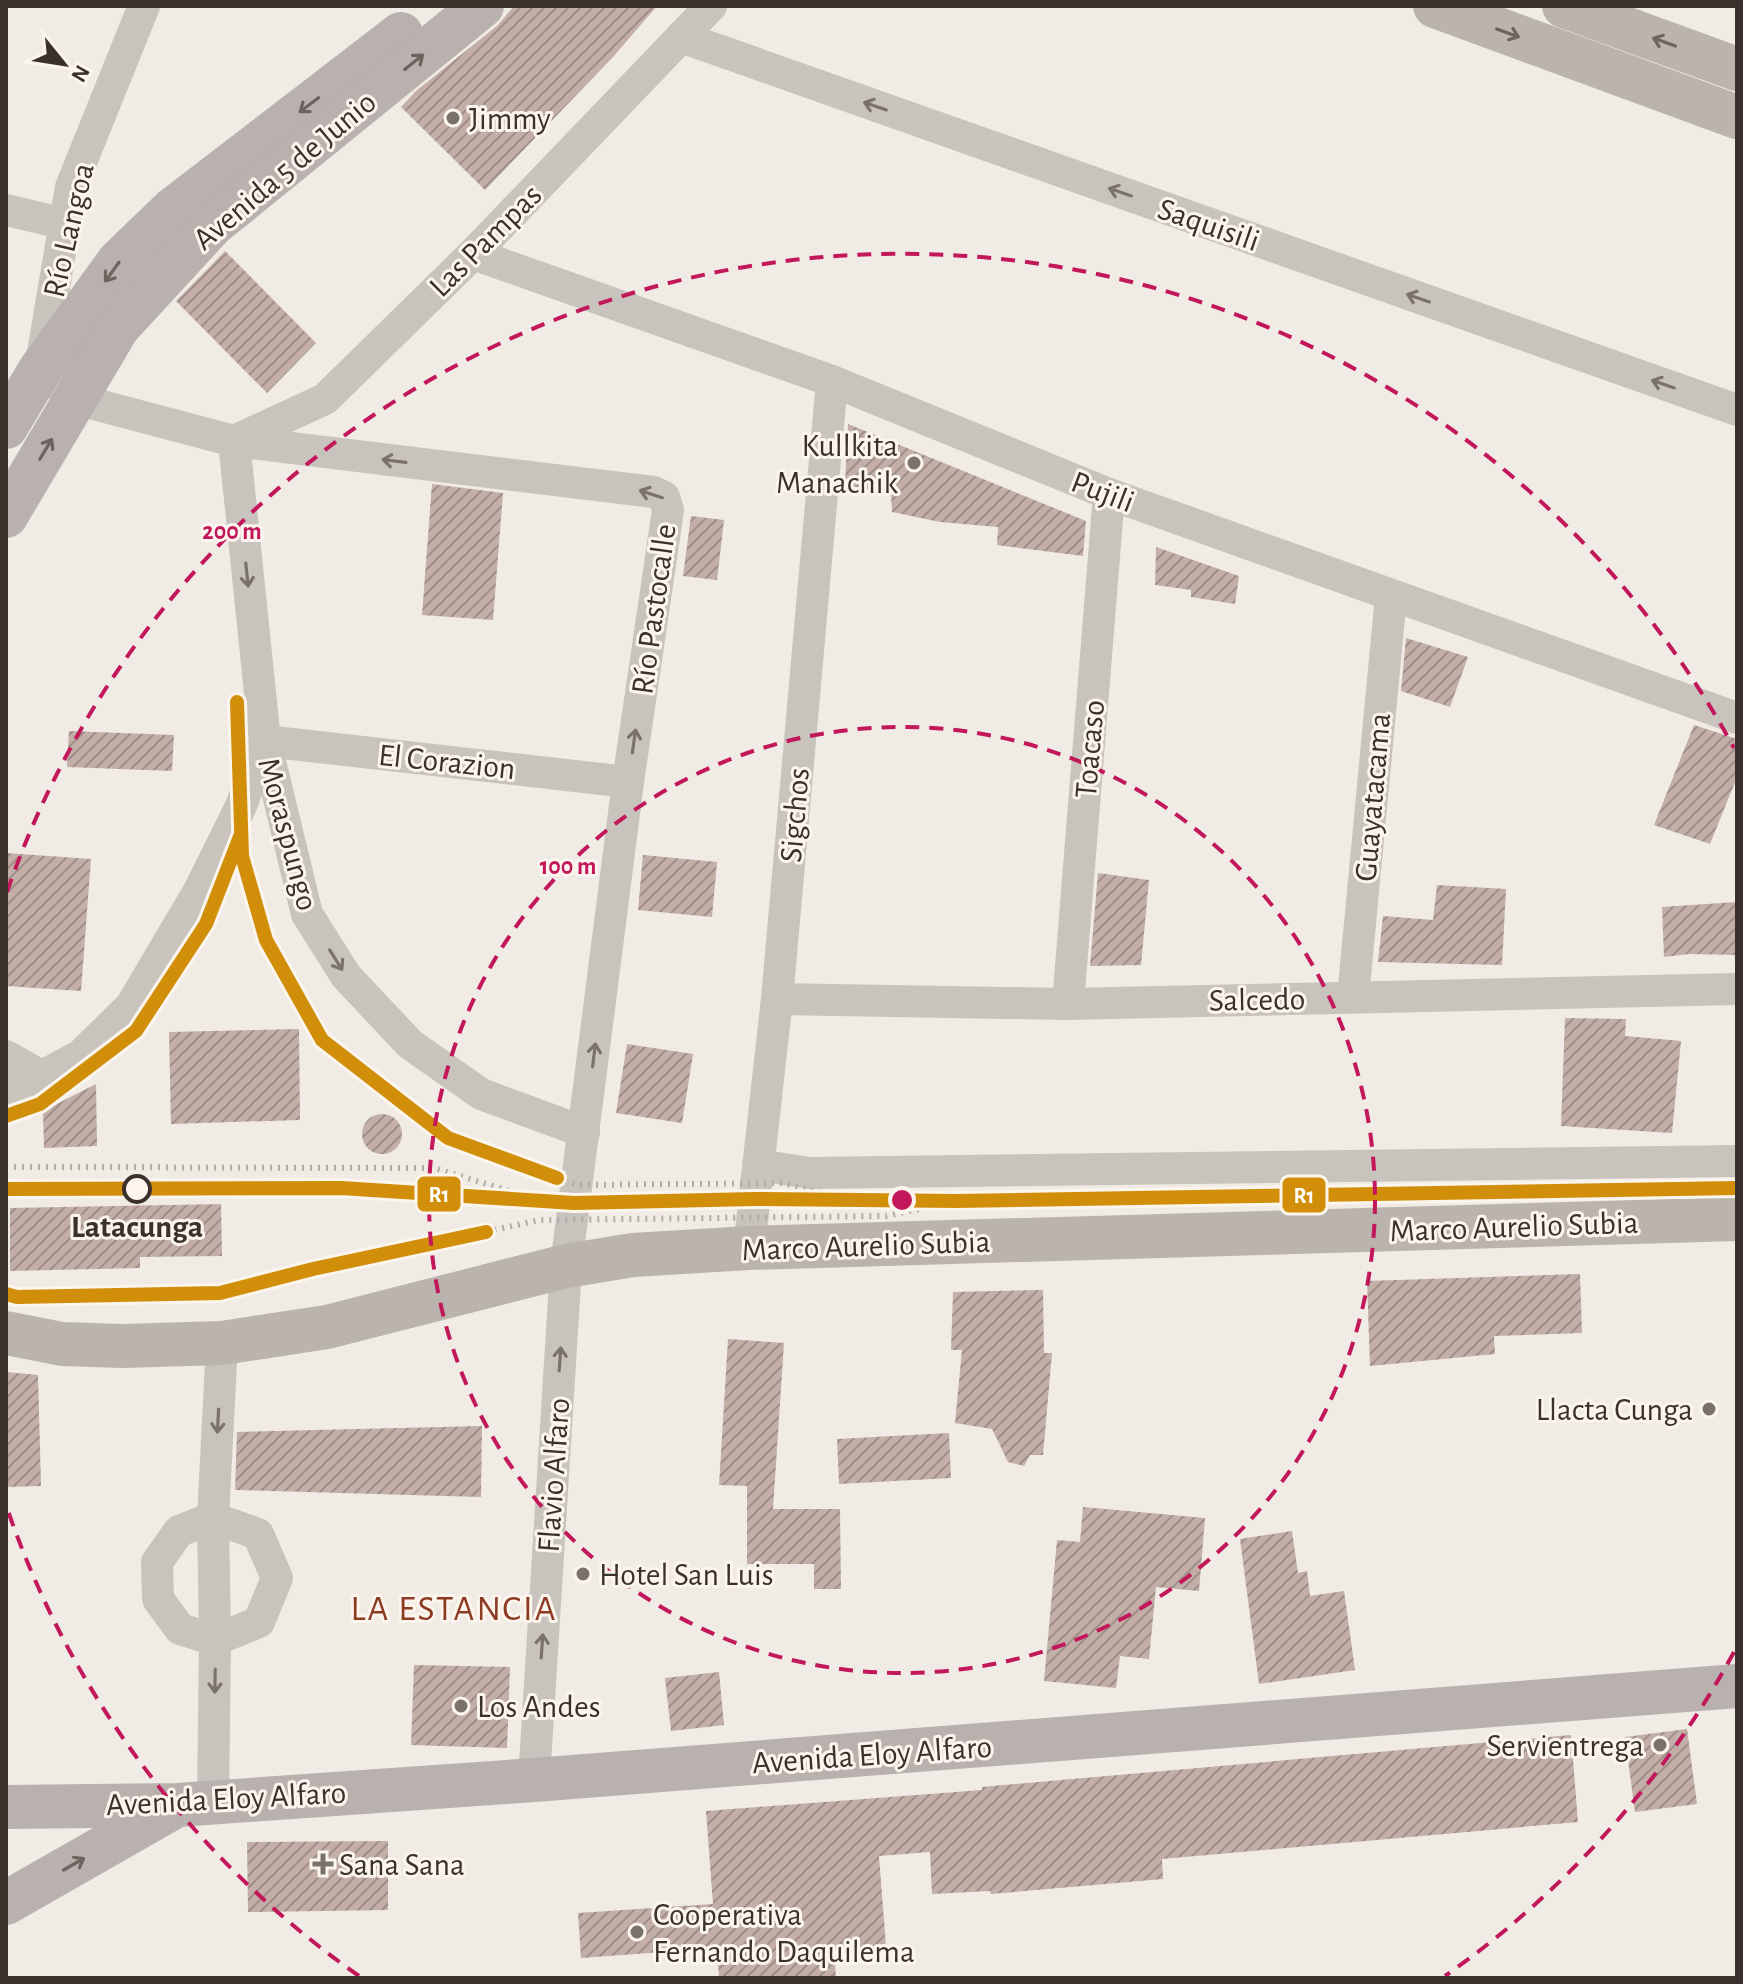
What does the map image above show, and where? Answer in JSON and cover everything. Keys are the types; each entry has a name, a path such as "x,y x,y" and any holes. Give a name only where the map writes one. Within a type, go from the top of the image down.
{"main road":[{"name":"Avenida 5 de Junio","path":"6,427 40,370 119,261 172,210 438,6"},
{"name":"Avenida 5 de Junio","path":"6,516 118,327 212,225 482,6"},
{"name":"Avenida Eloy Alfaro","path":"6,1807 196,1803 534,1780 1737,1686"},
{"path":"6,1903 196,1803"}],"street":[{"name":"Río Langoa","path":"40,370 71,187 144,6"},
{"name":"Las Pampas","path":"234,441 325,399 473,254 711,6"},
{"path":"1435,6 1737,117"},
{"path":"1564,6 1737,69"},
{"name":"Saquisili","path":"681,37 1737,410"},
{"path":"6,210 66,224"},
{"name":"Pujili","path":"473,254 832,381 1109,494 1737,718"},
{"path":"40,370 75,399"},
{"name":"Sigchos","path":"749,1248 777,999 832,381"},
{"name":"Río Pastocalle","path":"75,399 234,441 654,492 664,497 668,510 628,782 566,1266"},
{"name":"Moraspungo","path":"234,441 265,741 307,914 346,976 410,1044 481,1094 584,1132"},
{"name":"Toacaso","path":"1068,1004 1109,494"},
{"name":"Guayatacama","path":"1353,997 1391,596"},
{"path":"6,1096 81,1055 131,1006 199,891 241,806 265,741"},
{"name":"El Corazion","path":"265,741 628,782"},
{"name":"Salcedo","path":"777,999 1068,1004 1737,989"},
{"path":"6,1056 41,1076"},
{"name":"Marco Aurelio Subia","path":"758,1165 810,1173 1737,1161"},
{"name":"Marco Aurelio Subia","path":"6,1333 62,1344 222,1343 327,1327 566,1266 633,1255 749,1248 1737,1219"},
{"name":"Flavio Alfaro","path":"534,1780 566,1266"},
{"path":"196,1803 215,1640 213,1518 222,1343"},
{"path":"213,1518 258,1534 277,1578 259,1622 215,1640 180,1629 158,1599 157,1562 179,1531 213,1518"}],"building":[{"path":"514,6 657,6 613,57 485,190 401,107 416,91 498,25"},
{"path":"225,251 316,343 267,393 176,301"},
{"path":"848,424 1086,521 1083,556 997,545 998,527 940,522 892,512 891,494 845,485"},
{"path":"432,484 503,493 493,620 422,615"},
{"path":"691,516 724,520 717,580 683,576"},
{"path":"1156,547 1239,576 1235,604 1191,597 1191,590 1155,585"},
{"path":"1406,638 1468,657 1450,707 1401,691"},
{"path":"1694,725 1737,739 1737,777 1710,844 1654,825"},
{"path":"69,731 174,735 172,771 67,767"},
{"path":"6,853 91,859 81,991 6,986"},
{"path":"643,855 717,862 712,917 638,910"},
{"path":"1098,873 1149,880 1141,965 1090,966"},
{"path":"1437,885 1506,889 1502,965 1378,962 1383,916 1433,920"},
{"path":"1737,902 1737,955 1664,957 1662,907"},
{"path":"1565,1018 1626,1019 1625,1036 1681,1041 1672,1133 1561,1126"},
{"path":"299,1029 300,1120 171,1124 169,1032"},
{"path":"627,1044 693,1054 682,1123 616,1113"},
{"path":"96,1084 97,1146 44,1148 43,1111"},
{"path":"382,1114 396,1120 402,1134 396,1148 382,1154 368,1148 362,1134 368,1120"},
{"path":"221,1204 222,1256 140,1257 140,1268 10,1271 10,1208"},
{"path":"1580,1274 1582,1333 1494,1336 1495,1354 1370,1366 1367,1281"},
{"path":"1043,1290 1044,1353 1052,1353 1043,1455 1030,1455 1024,1466 1008,1462 992,1429 955,1423 962,1350 951,1350 953,1292"},
{"path":"728,1339 784,1343 773,1509 840,1509 841,1589 814,1589 814,1564 747,1564 747,1486 719,1485"},
{"path":"6,1372 38,1375 41,1486 6,1487"},
{"path":"482,1426 481,1497 235,1490 237,1432"},
{"path":"949,1433 951,1478 839,1484 837,1439"},
{"path":"1083,1507 1205,1518 1199,1591 1156,1587 1149,1659 1120,1656 1116,1688 1044,1681 1057,1540 1080,1542"},
{"path":"1292,1531 1298,1573 1307,1571 1310,1596 1344,1591 1355,1670 1259,1684 1240,1539"},
{"name":"Los Andes","path":"414,1665 510,1667 507,1748 411,1745"},
{"path":"719,1672 724,1725 671,1731 665,1678"},
{"path":"1687,1729 1697,1804 1635,1812 1625,1737"},
{"path":"1571,1735 1578,1822 1162,1859 1163,1879 991,1894 990,1891 932,1894 930,1852 879,1856 886,1946 834,1950 836,1978 719,1978 717,1948 581,1958 578,1913 713,1904 706,1811 982,1790 982,1787"},
{"path":"388,1841 388,1910 248,1912 247,1842"}],"railway":[{"path":"237,702 242,856 266,940 322,1040 448,1138 577,1185 783,1183 850,1200"},
{"path":"6,1116 40,1104 136,1031 206,924 240,838"},
{"path":"6,1167 434,1168 539,1200"},
{"path":"6,1294 17,1297 220,1293 313,1269 540,1220 886,1216 956,1201"}],"transit line":[{"name":"R1","path":"237,702 242,856 266,940 322,1040 448,1138 557,1178"},
{"name":"R1","path":"6,1116 40,1104 136,1031 206,924 241,834"},
{"name":"R1","path":"6,1189 341,1188 574,1203 755,1199 956,1201 1737,1188"},
{"name":"R1","path":"6,1294 17,1297 220,1293 313,1269 486,1232"}],"place":[{"name":"Jimmy","path":"453,118"},
{"name":"Kullkita Manachik","path":"914,463"},
{"name":"Latacunga","path":"137,1189"},
{"name":"Llacta Cunga","path":"1709,1409"},
{"name":"Hotel San Luis","path":"583,1574"},
{"name":"Los Andes","path":"461,1706"},
{"name":"Servientrega","path":"1660,1745"},
{"name":"Sana Sana","path":"323,1864"},
{"name":"Cooperativa Fernando Daquilema","path":"637,1932"}],"district":[{"name":"LA ESTANCIA","path":"454,1607"}]}
